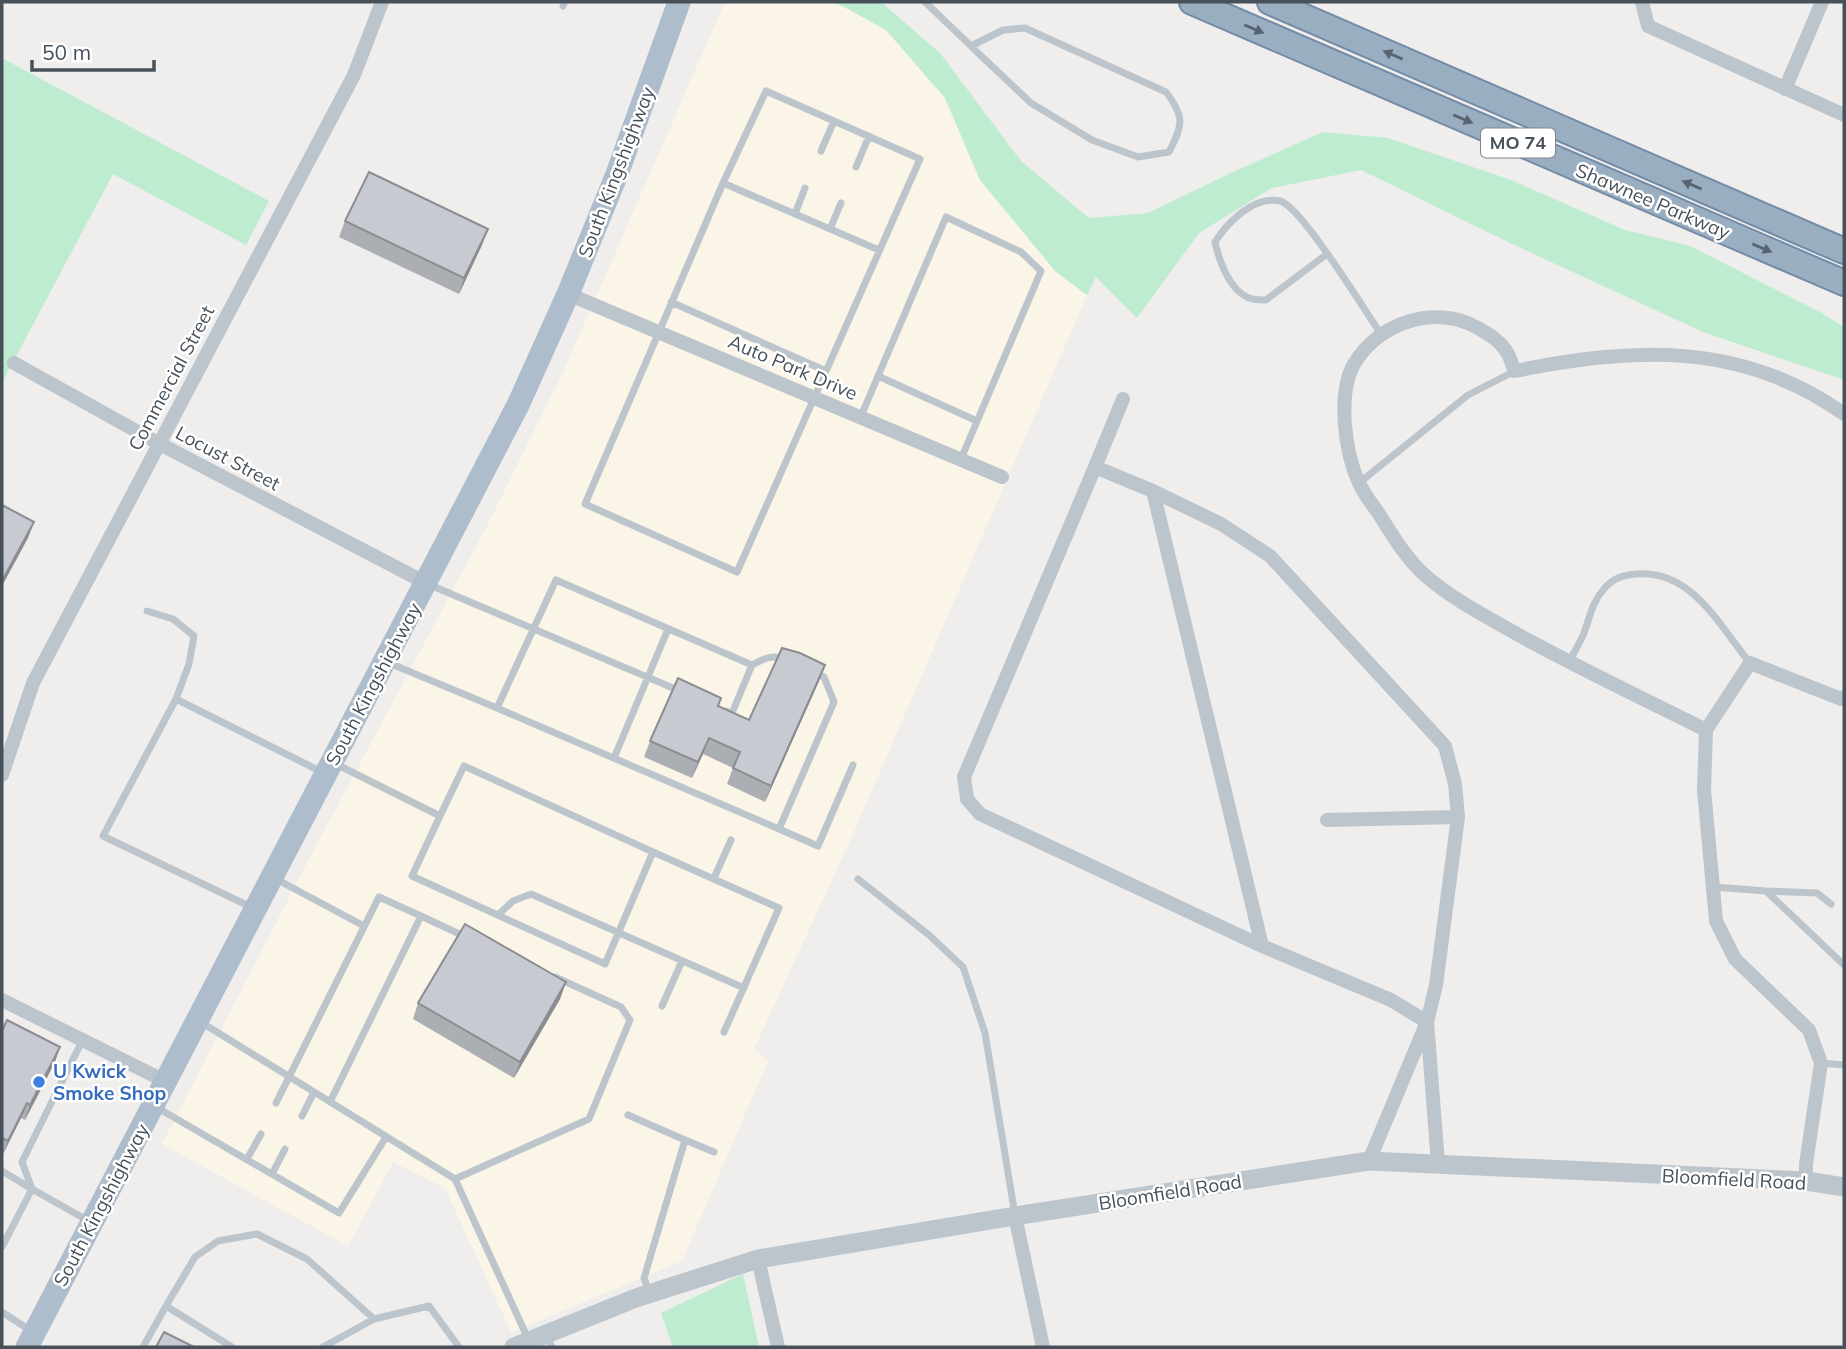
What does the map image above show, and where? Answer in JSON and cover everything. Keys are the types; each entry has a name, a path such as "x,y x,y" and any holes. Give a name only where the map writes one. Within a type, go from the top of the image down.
{"highway":[{"name":"Shawnee Parkway","path":"1192,2 1844,284"},
{"name":"Shawnee Parkway","path":"1270,2 1844,251"}],"main road":[{"name":"South Kingshighway","path":"31,1340 518,405 617,174 679,2"}],"street":[{"name":"Commercial Street","path":"2,775 33,683 354,75 382,2"},
{"path":"1643,2 1648,26 1844,115"},
{"path":"1784,89 1822,2"},
{"name":"Auto Park Drive","path":"568,293 1002,477"},
{"path":"1706,730 1569,662 1488,618 1427,577 1404,554 1359,483 1347,444 1345,394 1352,367 1364,349 1381,334 1408,321 1445,317 1469,323 1495,338 1508,353 1515,371 1568,360 1614,355 1669,354 1730,361 1785,381 1844,414"},
{"name":"Locust Street","path":"14,363 158,443 426,583"},
{"path":"1123,399 964,776 967,799 980,814 1262,946 1391,1000 1427,1022"},
{"path":"1095,467 1221,524 1270,556 1446,746 1455,784 1458,817 1436,985 1427,1022 1369,1161"},
{"path":"1153,491 1262,946"},
{"path":"1806,1181 1806,1164 1821,1063 1809,1030 1735,959 1716,921 1704,790 1706,730 1750,663 1843,699"},
{"path":"1327,820 1458,817"},
{"path":"2,1000 166,1081"},
{"path":"1427,1022 1438,1164"},
{"name":"Bloomfield Road","path":"535,1342 650,1293 758,1259 1369,1161 1806,1181 1844,1187"},
{"path":"1015,1216 1043,1347"},
{"path":"758,1259 778,1347"}],"lane":[{"path":"925,2 971,46 1031,103 1092,140 1138,157 1169,152 1181,129 1179,110 1166,92 1025,28 1003,30 971,46"},
{"path":"766,91 869,136 920,159 737,572 585,504 658,331 766,91"},
{"path":"821,151 834,121"},
{"path":"856,167 869,136"},
{"path":"723,183 880,250"},
{"path":"794,214 805,188"},
{"path":"1327,254 1266,300 1249,298 1238,290 1219,261 1215,242 1225,226 1257,202 1280,201 1295,211 1327,254 1381,334"},
{"path":"830,229 841,203"},
{"path":"861,416 946,217 1021,252 1041,271 961,459"},
{"path":"671,302 826,372"},
{"path":"1359,483 1468,395 1515,371"},
{"path":"878,376 977,421"},
{"path":"1569,662 1583,634 1591,608 1604,588 1622,575 1654,573 1679,582 1700,599 1750,663"},
{"path":"497,708 556,580 752,665"},
{"path":"426,583 684,693"},
{"path":"147,611 173,619 194,636 189,664 176,699 103,836 255,909"},
{"path":"614,758 668,629"},
{"path":"720,708 732,713 752,665 777,656 789,661"},
{"path":"385,662 818,845 853,765"},
{"path":"779,829 834,702 824,677 812,672"},
{"path":"176,699 440,816"},
{"path":"653,852 604,964 412,876 464,766 779,908 724,1032"},
{"path":"714,878 731,840"},
{"path":"272,877 364,926"},
{"path":"858,879 929,935 963,967 985,1033 1015,1216"},
{"path":"1714,887 1817,893 1831,904"},
{"path":"1766,891 1844,965"},
{"path":"498,915 513,901 531,894 744,988"},
{"path":"276,1104 379,897 471,939"},
{"path":"330,1102 421,916"},
{"path":"662,1006 682,961"},
{"path":"455,1180 589,1119 630,1020 621,1007 546,973"},
{"path":"197,1020 455,1180 535,1342"},
{"path":"2,1247 32,1189 22,1162 83,1039"},
{"path":"1821,1063 1844,1065"},
{"path":"302,1116 314,1092"},
{"path":"153,1105 339,1213 386,1137"},
{"path":"628,1115 714,1152"},
{"path":"247,1159 261,1134"},
{"path":"650,1293 644,1278 685,1140"},
{"path":"272,1174 285,1149"},
{"path":"2,1171 92,1223"},
{"path":"143,1347 195,1257 218,1241 257,1234 307,1259 374,1319"},
{"path":"166,1306 232,1347"},
{"path":"323,1347 374,1319 429,1306 459,1347"},
{"path":"2,1312 31,1340"}],"shaded area":[{"path":"725,2 835,2 886,30 945,98 980,181 1056,272 1087,295 849,843 754,1049 768,1061 682,1261 511,1332 445,1188 393,1162 348,1246 162,1144 308,861 488,524 565,368"}],"green space":[{"path":"835,2 881,2 940,53 1021,161 1089,218 1148,213 1323,132 1388,138 1511,180 1625,230 1690,246 1822,313 1844,327 1844,380 1703,332 1510,243 1361,170 1272,188 1199,233 1137,318 1096,277 1087,295 1056,272 980,180 945,98 886,30"},
{"path":"2,58 269,201 246,245 113,174 2,383"},
{"path":"743,1274 759,1347 673,1347 661,1313"}],"building":[{"path":"369,172 488,229 464,278 345,221"},
{"path":"2,505 34,522 2,581"},
{"path":"782,648 825,665 771,786 733,768 740,752 709,738 698,762 650,741 678,678 721,698 718,706 749,720"},
{"path":"465,924 566,982 520,1062 418,1003"},
{"path":"7,1020 60,1047 8,1141 2,1138 2,1031"},
{"path":"164,1332 194,1347 156,1347"}],"place":[{"name":"U Kwick Smoke Shop","path":"39,1082"}]}
